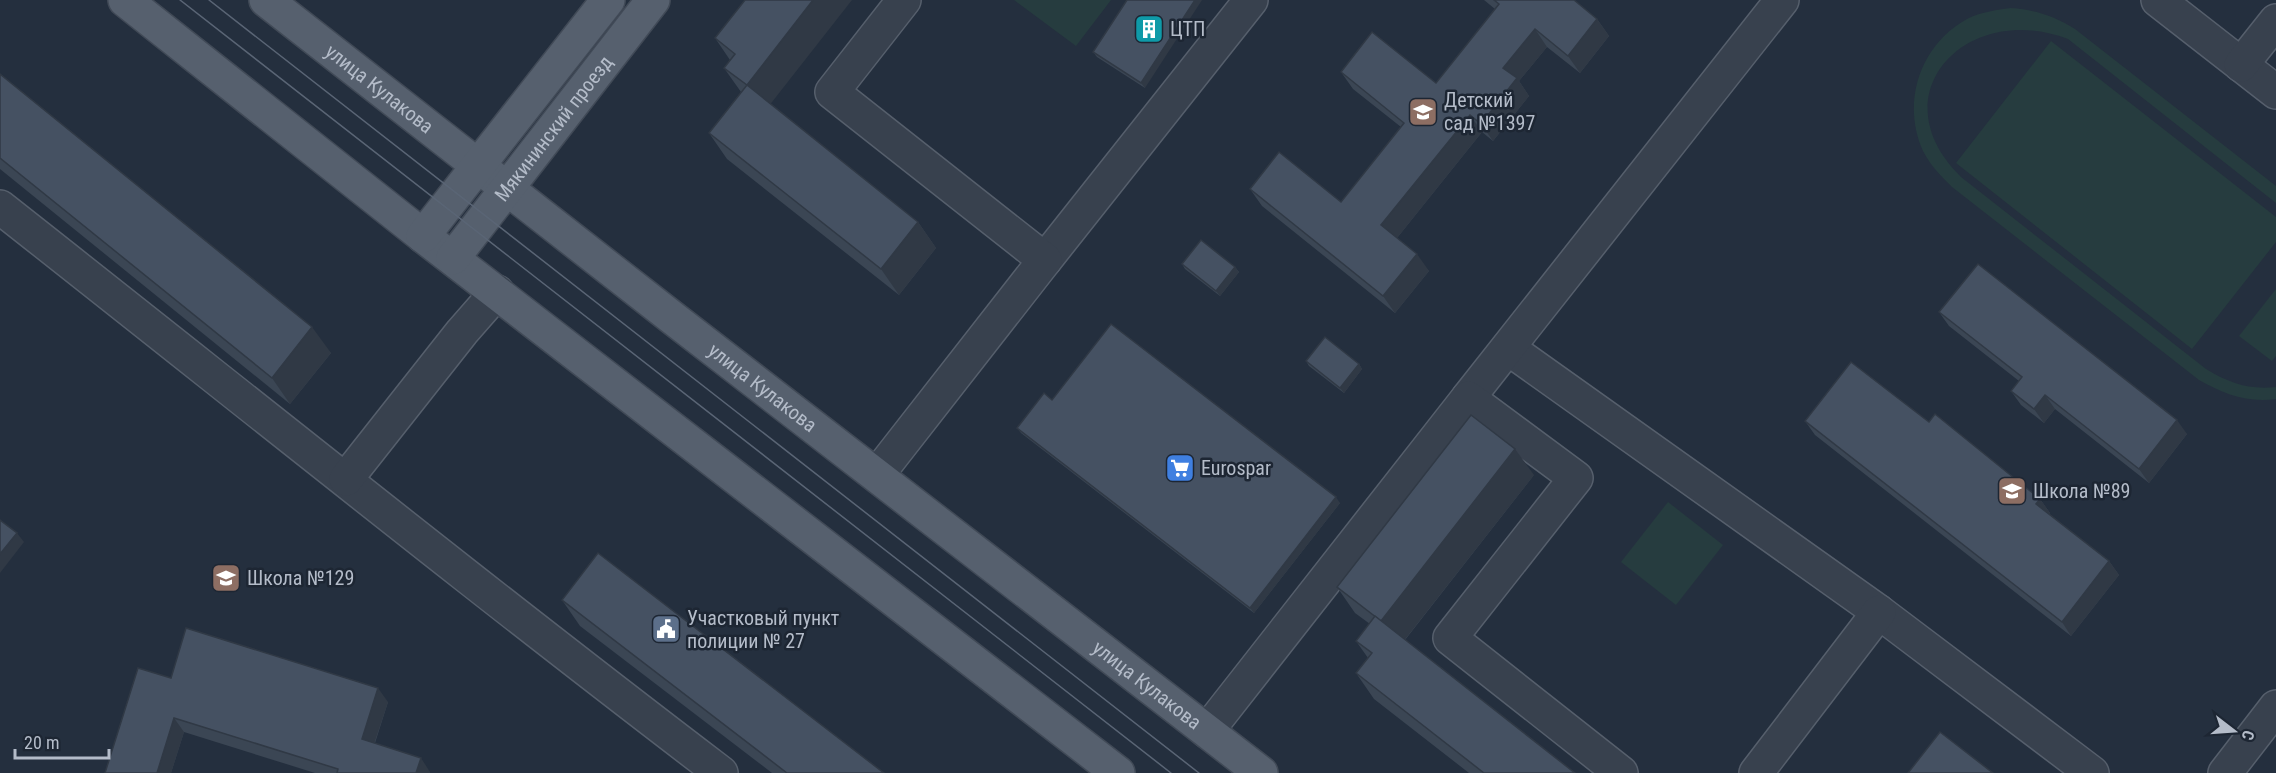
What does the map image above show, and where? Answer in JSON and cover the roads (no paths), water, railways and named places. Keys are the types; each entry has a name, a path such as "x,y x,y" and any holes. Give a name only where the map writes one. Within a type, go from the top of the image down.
{"main road":[{"path":"125,0 423,236 1118,773"},
{"name":"улица Кулакова","path":"266,0 1261,773"},
{"name":"Мякининский проезд","path":"423,236 608,0"},
{"name":"Мякининский проезд","path":"453,258 653,0"}],"lane":[{"path":"904,0 832,92 1045,260"},
{"path":"877,475 1251,0"},
{"path":"1207,731 1782,0"},
{"path":"2158,0 2276,92"},
{"path":"2241,65 2276,21"},
{"path":"0,207 537,632 721,773"},
{"path":"346,479 462,332 497,292"},
{"path":"1508,348 1880,612 2092,773"},
{"path":"1468,398 1576,478 1450,638 1621,773"},
{"path":"1756,773 1880,612"},
{"path":"2225,773 2276,707"}],"tram line":[{"path":"180,0 1171,773"},
{"path":"209,0 1199,773"}],"place":[{"name":"ЦТП","path":"1149,29"},
{"name":"Детский сад №1397","path":"1423,112"},
{"name":"Eurospar","path":"1180,468"},
{"name":"Школа №89","path":"2012,491"},
{"name":"Школа №129","path":"226,578"},
{"name":"Участковый пункт полиции № 27","path":"666,629"}]}
